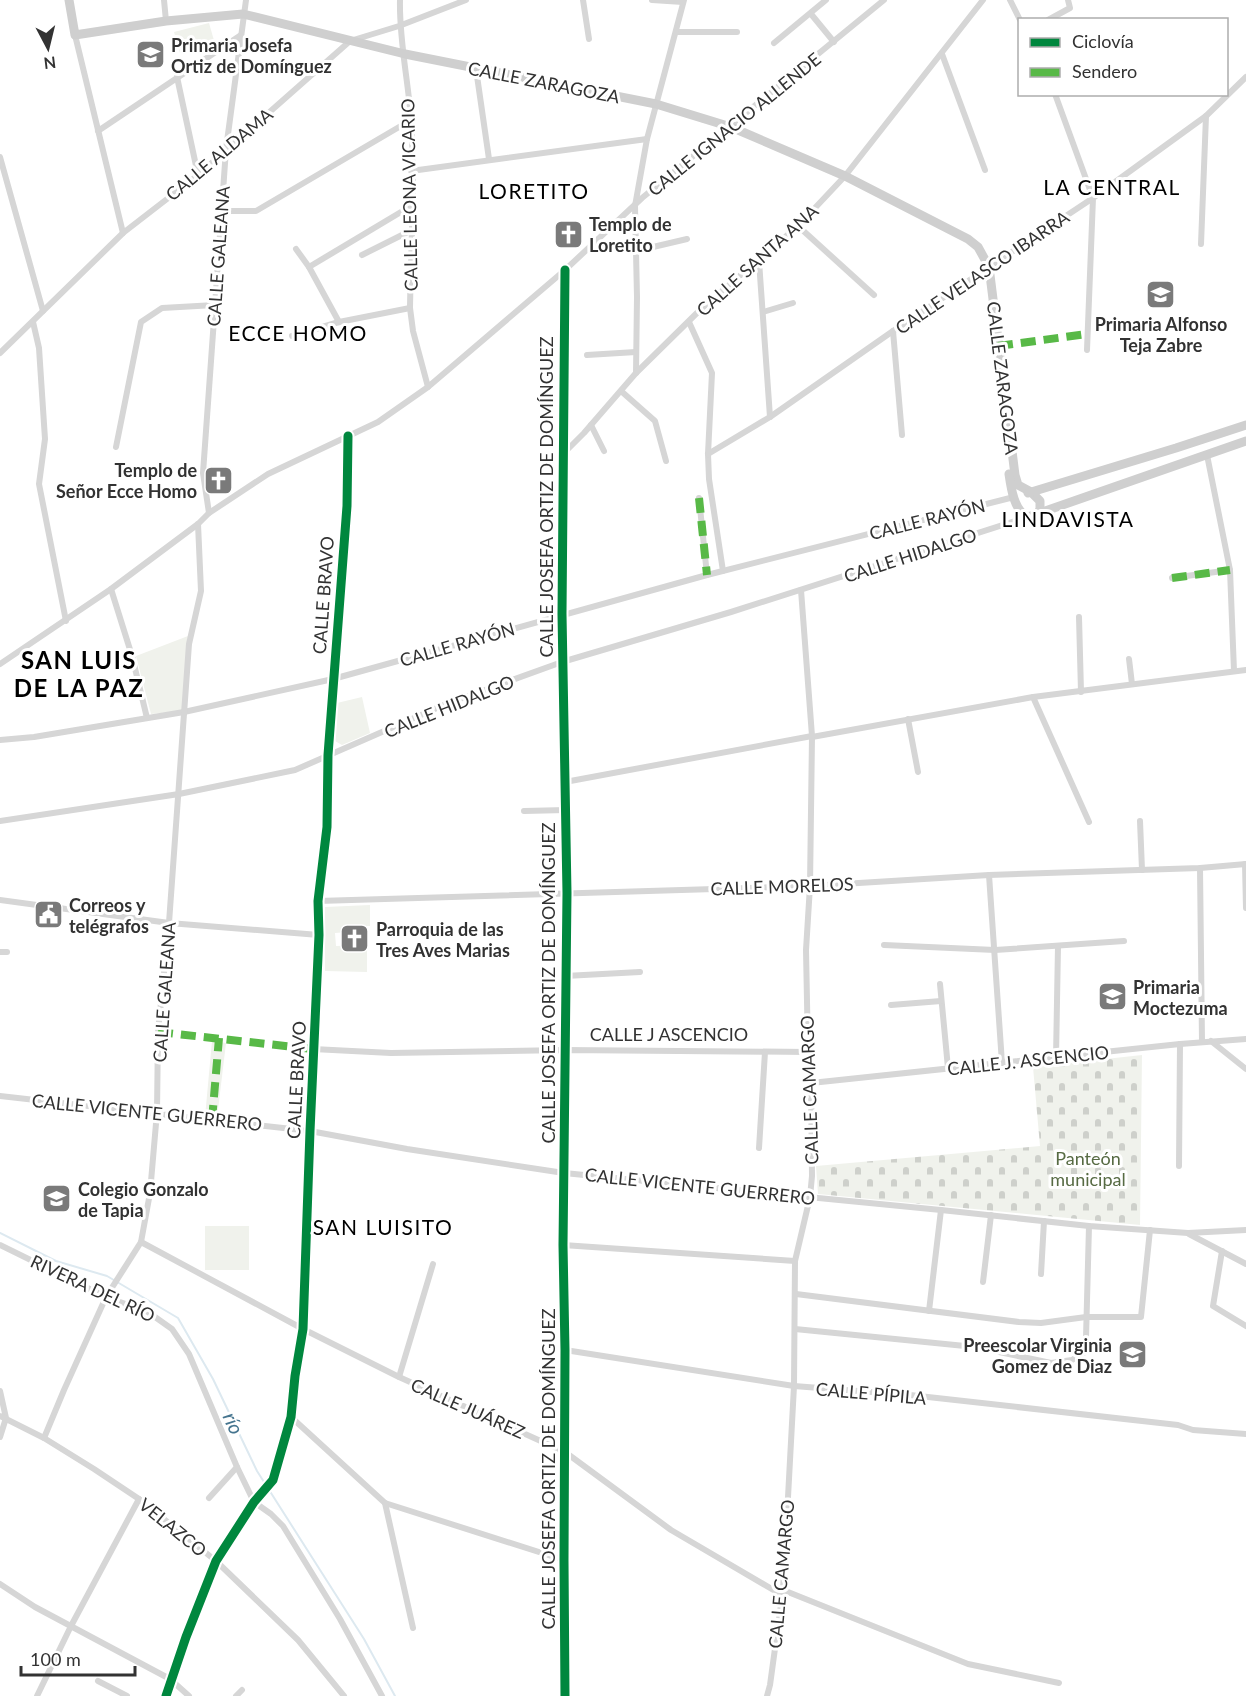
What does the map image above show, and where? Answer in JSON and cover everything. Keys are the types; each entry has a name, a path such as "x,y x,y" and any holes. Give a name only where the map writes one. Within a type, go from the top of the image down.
{"street":[{"path":"69,0 75,35 123,233"},
{"path":"164,0 166,21"},
{"name":"CALLE GALEANA","path":"209,513 203,473 226,149 246,0"},
{"name":"CALLE LEONA VICARIO","path":"400,0 399,26 405,54 411,120 410,308 412,331 428,387"},
{"name":"CALLE ALDAMA","path":"0,353 123,233 198,175 350,41 399,26 466,0"},
{"path":"583,0 589,39"},
{"path":"636,373 635,206 647,139 684,1 652,0"},
{"path":"774,43 826,0"},
{"name":"CALLE IGNACIO ALLENDE","path":"0,664 66,621 198,524 209,513 268,474 378,422 428,387 635,206 884,0"},
{"name":"CALLE SANTA ANA","path":"564,453 636,373 702,308 798,226 845,176 983,0"},
{"path":"1010,0 1019,18"},
{"path":"1052,18 1070,8 1068,0"},
{"name":"CALLE ZARAGOZA","path":"75,35 166,21 243,14 405,54 656,104 731,127 845,176 968,239 978,247 986,269 1015,475 1018,485 1031,492"},
{"path":"811,14 834,42"},
{"path":"676,32 736,32"},
{"path":"98,131 241,35"},
{"path":"942,54 985,170"},
{"path":"476,69 489,159"},
{"path":"177,77 198,175"},
{"name":"CALLE VELASCO IBARRA","path":"1228,95 1246,77"},
{"path":"1056,96 1093,198 1087,350"},
{"name":"CALLE VELASCO IBARRA","path":"708,454 770,417 893,331 1093,198 1206,116 1227,96"},
{"path":"1201,244 1206,116"},
{"path":"222,211 256,211 411,120"},
{"path":"411,171 647,139"},
{"path":"0,157 44,311"},
{"path":"309,267 411,206"},
{"path":"798,226 874,295"},
{"path":"362,255 411,230"},
{"path":"636,251 687,239"},
{"path":"296,249 309,267 339,322"},
{"path":"759,261 770,417"},
{"name":"CALLE ZARAGOZA","path":"986,269 1011,489 1014,497"},
{"name":"CALLE JOSEFA ORTIZ DE DOMÍNGUEZ","path":"564,270 562,662 567,893 563,1245 565,1696"},
{"path":"763,312 793,303"},
{"path":"116,447 141,322 162,308 215,304"},
{"path":"292,336 339,322 410,308"},
{"path":"33,322 39,348 45,439 39,484 66,621"},
{"path":"689,322 712,373 709,479 723,571"},
{"path":"893,331 902,435"},
{"path":"587,355 636,352"},
{"path":"621,391 655,421 666,460"},
{"path":"591,425 604,451"},
{"path":"1246,425 1014,497 1020,512 1028,517 1246,441"},
{"name":"CALLE BRAVO","path":"166,1696 216,1561 256,1501 273,1480 291,1417 303,1329 313,1049 320,935 318,901 327,827 328,755 347,506 348,436"},
{"path":"1176,448 1182,463"},
{"path":"1207,455 1230,570 1234,671"},
{"path":"1056,484 1062,504"},
{"path":"1031,492 1040,501 1038,513"},
{"name":"CALLE RAYÓN","path":"0,740 34,737 184,712 333,679 707,575 1014,497"},
{"path":"699,498 707,575"},
{"name":"CALLE HIDALGO","path":"0,821 178,794 295,770 446,704 562,662 801,590 1028,517"},
{"name":"CALLE GALEANA","path":"44,1438 108,1294 141,1242 150,1193 157,1112 158,1032 169,923 189,644 201,591 198,524"},
{"path":"1172,578 1230,570"},
{"path":"111,589 132,656 147,718"},
{"name":"CALLE CAMARGO","path":"767,1696 782,1592 794,1386 795,1261 810,1197 812,1176 806,950 810,886 812,737 801,590"},
{"path":"1079,617 1081,692"},
{"path":"1129,659 1132,684"},
{"path":"565,782 1034,697 1246,670"},
{"path":"1034,697 1089,822"},
{"path":"908,719 918,772"},
{"path":"524,811 566,810"},
{"path":"1140,821 1142,870"},
{"path":"1246,864 1246,908"},
{"name":"CALLE MORELOS","path":"318,901 810,886 989,875 1200,868 1246,864"},
{"path":"1200,868 1202,1042"},
{"path":"989,875 1002,1063"},
{"path":"0,900 169,923 320,935"},
{"path":"884,945 994,950 1124,941"},
{"path":"1056,1058 1058,946"},
{"path":"565,976 640,972"},
{"path":"940,984 948,1068"},
{"path":"891,1005 941,1001"},
{"name":"CALLE J. ASCENCIO","path":"811,1083 1246,1039"},
{"path":"1211,1041 1246,1066"},
{"path":"1179,1166 1180,1044"},
{"name":"CALLE J ASCENCIO","path":"313,1049 391,1053 565,1050 808,1052"},
{"path":"759,1148 765,1052"},
{"name":"CALLE VICENTE GUERRERO","path":"0,1096 310,1131 407,1149 564,1173 1089,1226 1188,1233 1246,1230"},
{"path":"929,1311 940,1210"},
{"path":"983,1282 991,1215"},
{"path":"1041,1274 1044,1221"},
{"path":"795,1329 975,1347 1051,1363 1072,1360 1084,1352 1089,1226"},
{"path":"796,1294 1041,1323 1086,1317 1141,1317 1150,1230"},
{"path":"1188,1233 1246,1264"},
{"name":"CALLE JUÁREZ","path":"141,1242 303,1329 399,1377 564,1452 671,1530 782,1592 968,1664 1059,1683"},
{"name":"RIVERA DEL RÍO","path":"0,1245 148,1312 172,1329 182,1342 237,1467 256,1501"},
{"path":"563,1245 795,1261"},
{"path":"1222,1251 1213,1306 1246,1326"},
{"path":"399,1377 433,1264"},
{"name":"CALLE PÍPILA","path":"565,1350 794,1386 910,1395 1178,1425 1193,1430 1246,1434"},
{"path":"0,1391 3,1417 0,1437"},
{"name":"VELAZCO","path":"3,1417 44,1438 139,1499 216,1561 298,1640 344,1696"},
{"path":"291,1417 386,1503 564,1560"},
{"path":"209,1498 237,1467"},
{"path":"37,1696 71,1626 139,1499"},
{"path":"256,1501 283,1526 340,1619 382,1696"},
{"path":"386,1503 413,1628"},
{"path":"0,1584 35,1608 171,1679 189,1696"},
{"path":"98,1681 127,1696"},
{"path":"236,1696 242,1690"}],"green space":[{"path":"209,23 215,44 180,53 174,32"},
{"path":"188,636 182,711 151,714 136,656"},
{"path":"362,697 370,733 342,745 335,741 337,703"},
{"path":"370,905 370,926 363,926 362,931 335,933 336,946 362,945 362,950 367,950 367,972 325,971 325,907"},
{"path":"212,1041 226,1043 217,1118 205,1117"},
{"name":"Panteón municipal","path":"1142,1055 1140,1225 818,1194 816,1166 1040,1146 1033,1067"},
{"path":"205,1226 249,1226 249,1270 205,1270"}],"waterway":[{"name":"río","path":"0,1233 56,1261 107,1276 178,1318 213,1379 257,1471 364,1639 395,1696"}],"marked path":[{"path":"998,346 1087,334"},
{"path":"699,498 707,575"},
{"path":"1172,578 1230,570"},
{"path":"158,1032 313,1049"},
{"path":"212,1120 219,1038"}],"cycle path":[{"path":"565,270 562,614 567,893 563,1245 565,1696"},
{"path":"166,1696 216,1561 254,1502 273,1480 291,1417 303,1329 319,935 318,901 327,827 328,755 347,506 348,436"}],"place":[{"name":"Primaria Josefa Ortiz de Domínguez","path":"150,55"},
{"name":"Templo de Loretito","path":"568,234"},
{"name":"Primaria Alfonso Teja Zabre","path":"1161,295"},
{"name":"Templo de Señor Ecce Homo","path":"218,480"},
{"name":"Correos y telégrafos","path":"48,915"},
{"name":"Parroquia de las Tres Aves Marias","path":"355,939"},
{"name":"Primaria Moctezuma","path":"1112,997"},
{"name":"Colegio Gonzalo de Tapia","path":"57,1199"},
{"name":"Preescolar Virginia Gomez de Diaz","path":"1133,1355"}],"district":[{"name":"LA CENTRAL","path":"1112,186"},
{"name":"LORETITO","path":"534,190"},
{"name":"ECCE HOMO","path":"298,332"},
{"name":"LINDAVISTA","path":"1068,518"},
{"name":"SAN LUIS DE LA PAZ","path":"79,673"},
{"name":"SAN LUISITO","path":"383,1226"}]}
